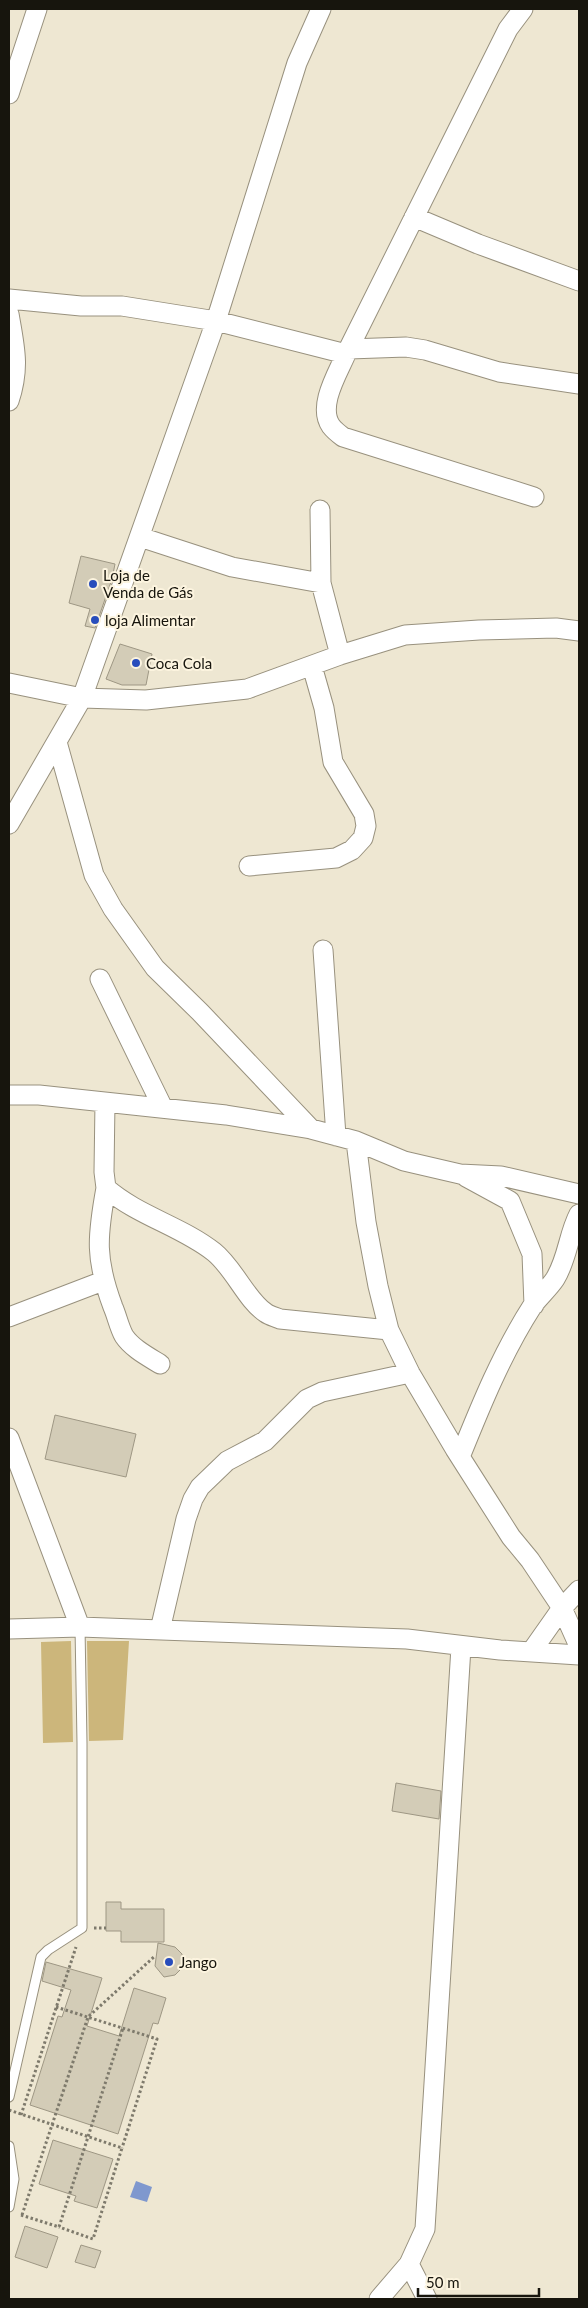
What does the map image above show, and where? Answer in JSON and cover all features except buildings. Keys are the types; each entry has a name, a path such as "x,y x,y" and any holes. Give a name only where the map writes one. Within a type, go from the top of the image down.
{"street":[{"path":"9,94 37,9"},
{"path":"9,824 82,698 216,321 297,63 321,9"},
{"path":"523,9 508,28 347,352 328,397 326,414 331,426 343,437 534,497"},
{"path":"414,217 478,244 579,281"},
{"path":"9,299 81,306 122,306 216,321 347,352 406,347 425,350 499,372 579,384"},
{"path":"9,314 17,358 16,380 9,401"},
{"path":"320,510 321,583 340,654"},
{"path":"140,536 232,567 321,583"},
{"path":"9,682 82,698 146,700 247,689 340,654 405,635 499,629 556,628 579,631"},
{"path":"249,866 336,858 352,850 363,838 366,826 364,814 333,762 324,708 312,666"},
{"path":"56,742 94,875 112,909 155,968 200,1012 311,1129"},
{"path":"323,950 336,1136"},
{"path":"100,979 163,1108"},
{"path":"9,1095 39,1095 226,1115 311,1129 356,1141 404,1162 460,1174 501,1176 579,1194"},
{"path":"105,1102 104,1172 106,1188 98,1228 103,1281 124,1336 137,1349 160,1364"},
{"path":"356,1141 366,1222 378,1286 389,1330 410,1372 460,1457 511,1537 530,1560 562,1608 579,1646"},
{"path":"460,1174 510,1201 532,1254 534,1305"},
{"path":"106,1188 122,1202 213,1252 228,1266 256,1304 266,1313 280,1319 389,1330"},
{"path":"460,1457 493,1377 534,1305 555,1279 568,1254 575,1222 579,1214"},
{"path":"9,1317 103,1281"},
{"path":"160,1630 186,1519 192,1500 200,1487 227,1461 265,1441 307,1399 322,1392 410,1372"},
{"path":"9,1438 80,1628"},
{"path":"531,1652 562,1608 579,1590"},
{"path":"9,1629 160,1630 407,1639 460,1647 579,1655"},
{"path":"378,2299 409,2264 426,2229 460,1647"},
{"path":"409,2264 427,2299"}],"lane":[{"path":"9,2096 41,1957 48,1950 82,1928 80,1628"},
{"path":"9,2146 14,2179 12,2210"}],"path":[{"path":"21,2115 82,1928"},
{"path":"22,2215 88,2017 155,1956"},
{"path":"12,2210 93,2239 157,2039 56,2007"},
{"path":"59,2227 124,2028"},
{"path":"9,2110 122,2148"}],"shaded area":[{"path":"71,1641 73,1742 43,1743 41,1642"},
{"path":"87,1641 129,1641 123,1740 89,1741"}],"water":[{"path":"136,2181 152,2187 147,2202 130,2197"}],"place":[{"name":"Loja de Venda de Gás","path":"93,584"},
{"name":"loja Alimentar","path":"95,620"},
{"name":"Coca Cola","path":"136,663"},
{"name":"Jango","path":"169,1962"}]}
